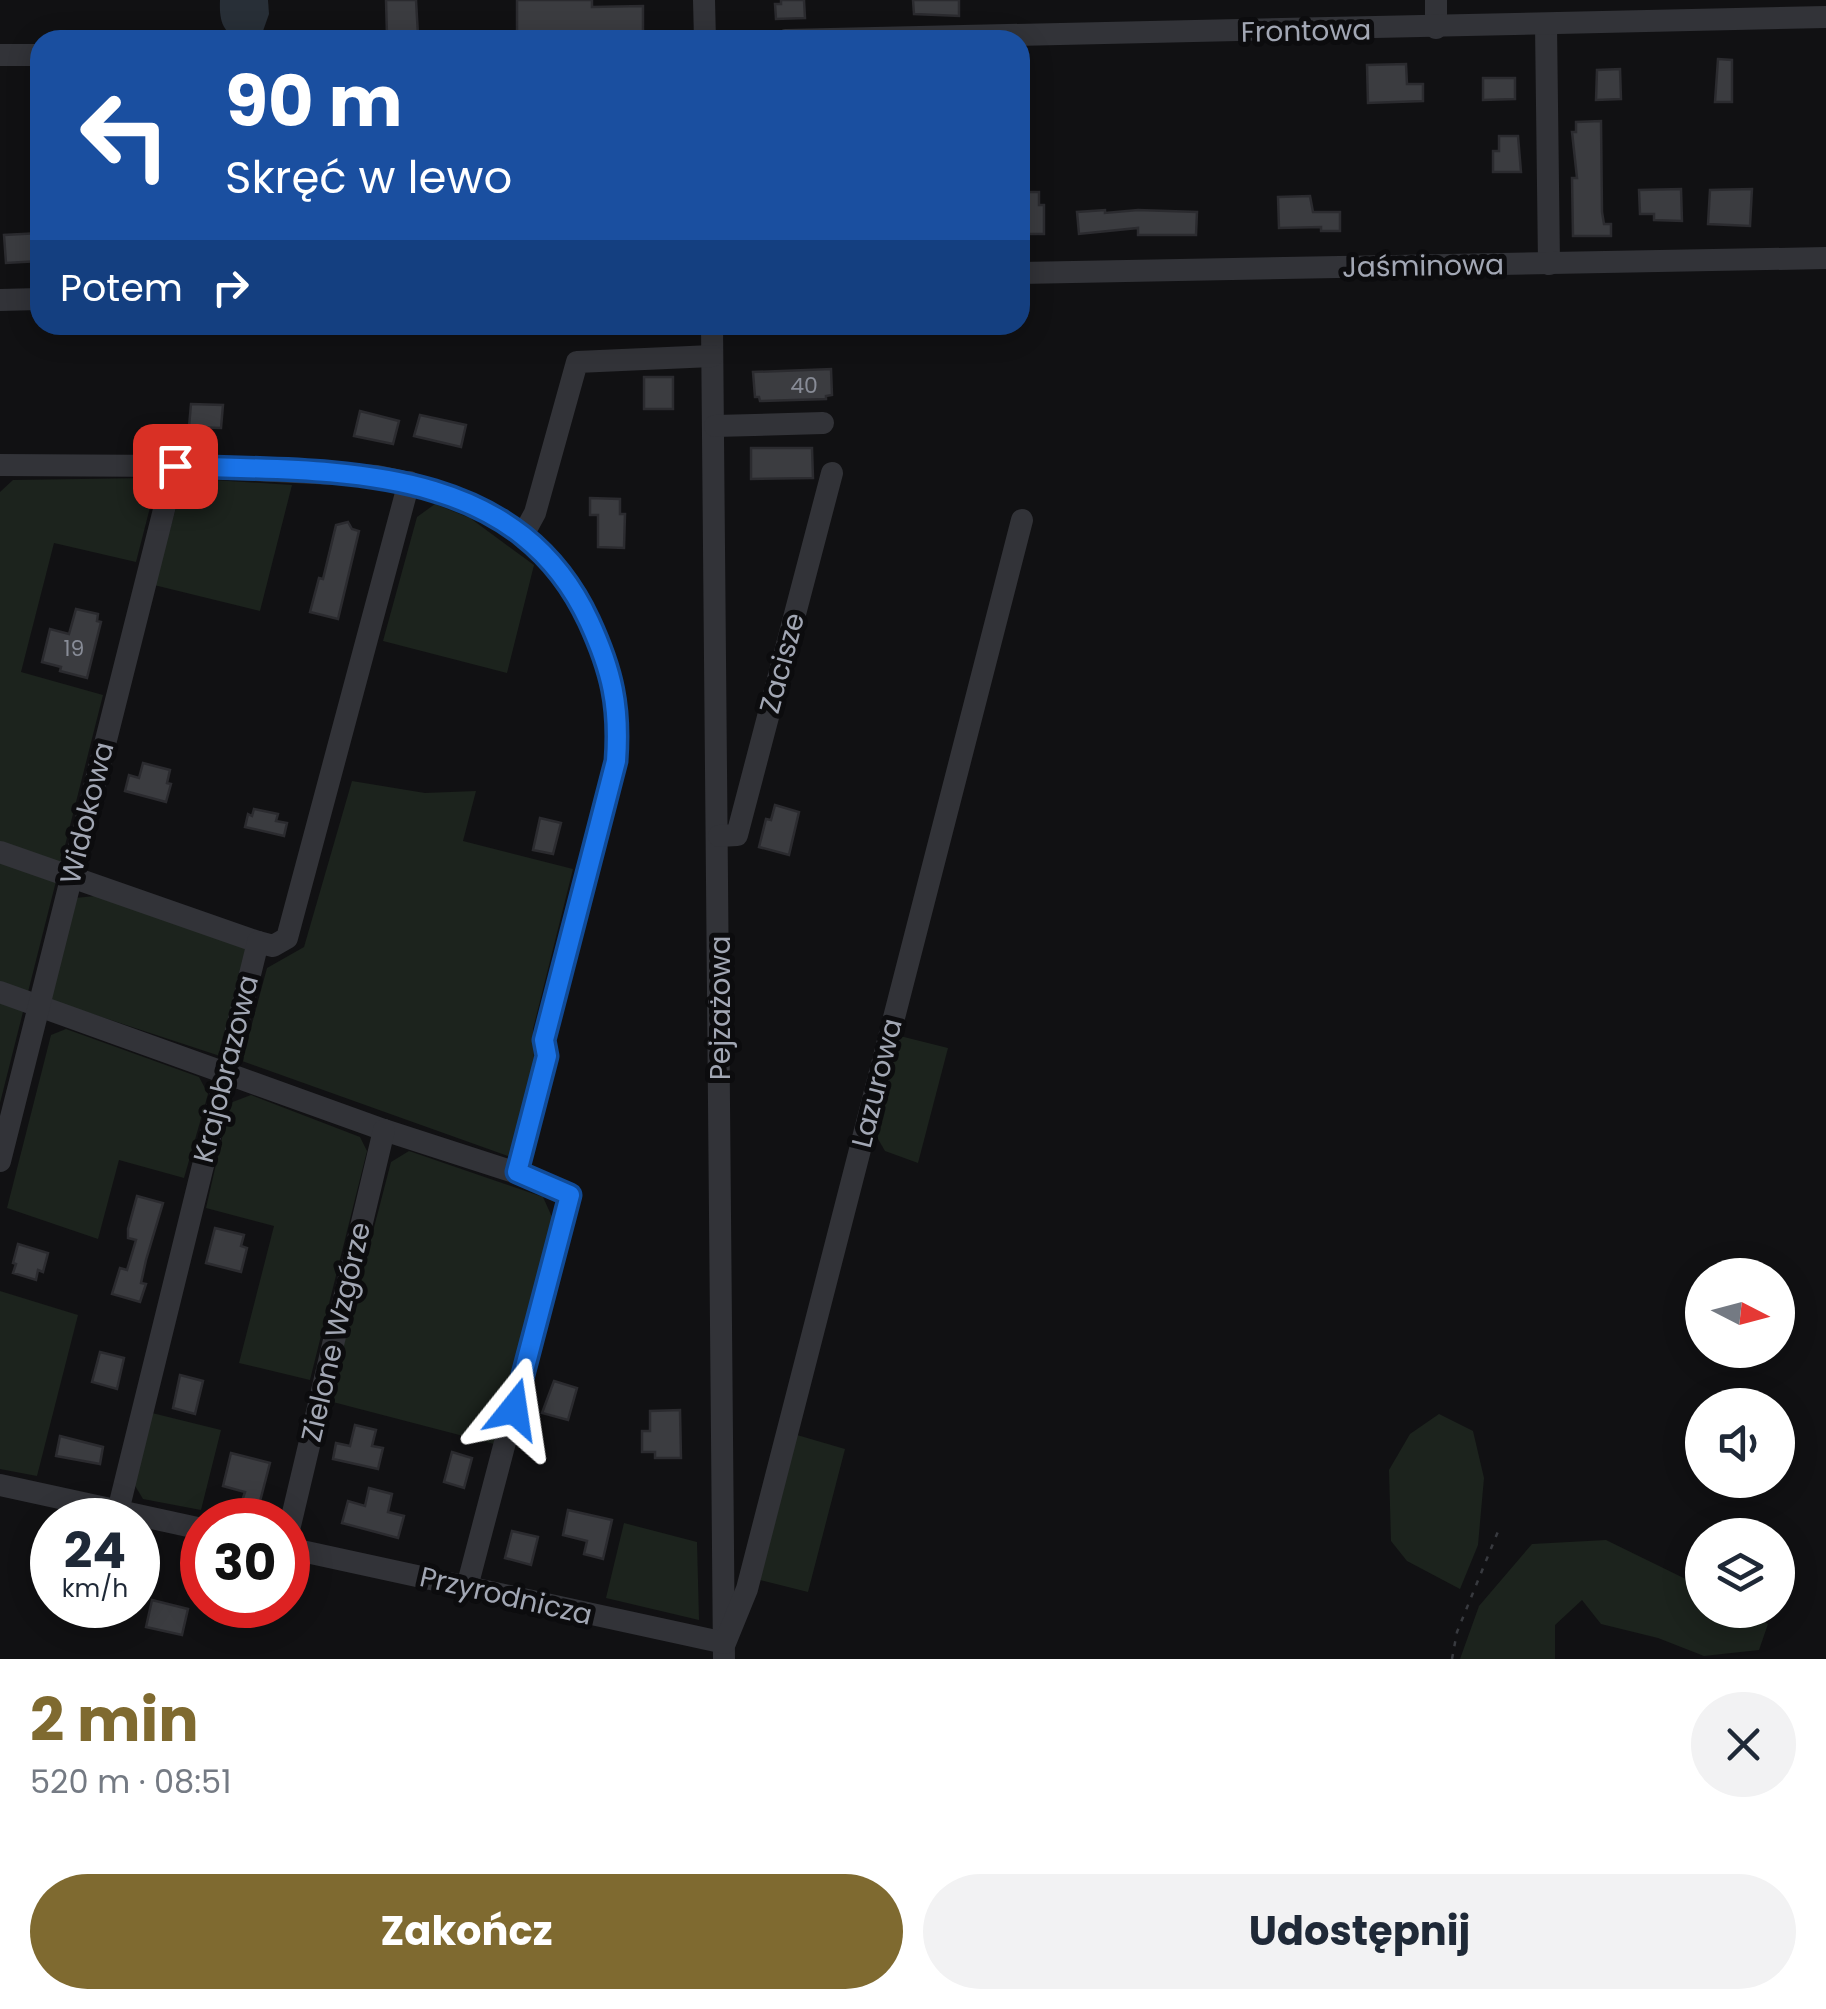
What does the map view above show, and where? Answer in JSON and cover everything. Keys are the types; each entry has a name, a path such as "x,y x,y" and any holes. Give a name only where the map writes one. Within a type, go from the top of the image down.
{"street":[{"path":"704,0 705,30"},
{"path":"1436,0 1436,28"},
{"name":"Frontowa","path":"1030,35 1826,18"},
{"path":"1546,26 1549,264"},
{"path":"0,55 30,55"},
{"name":"Jaśminowa","path":"1030,273 1826,258"},
{"path":"0,300 30,299"},
{"name":"Pejzażowa","path":"712,335 724,1651"},
{"path":"523,535 535,513 577,362 712,356"},
{"path":"715,426 824,423"},
{"path":"0,465 360,473 410,482 472,504 523,535 558,568 576,594 610,671 618,726 616,761 544,1040 547,1056 517,1172"},
{"name":"Widokowa","path":"0,1160 175,466"},
{"name":"Zacisze","path":"718,836 737,835 832,474"},
{"name":"Krajobrazowa","path":"121,1498 258,942 273,946 287,938 410,482"},
{"name":"Lazurowa","path":"724,1651 752,1570 1022,520"},
{"path":"0,852 258,942"},
{"path":"0,992 384,1130 517,1172 570,1195 467,1587"},
{"name":"Zielone Wzgórze","path":"297,1498 384,1130"},
{"path":"0,1485 59,1498"},
{"name":"Przyrodnicza","path":"310,1553 724,1651"}],"path":[{"path":"1452,1659 1457,1632 1500,1529"}],"shaded area":[{"path":"220,0 268,0 269,14 263,30 226,30 220,15"},
{"path":"147,478 155,488 136,562 54,543 21,672 103,695 0,1103 0,492 13,480"},
{"path":"197,479 292,485 260,611 154,585 182,487"},
{"path":"435,504 470,518 534,565 507,673 383,641 417,517"},
{"path":"352,781 425,793 476,791 463,841 573,869 533,1029 534,1060 511,1157 242,1061 267,968 304,947"},
{"path":"95,896 247,949 220,1056 50,1000 75,898"},
{"path":"66,1029 199,1077 208,1094 184,1178 119,1160 98,1239 7,1208 51,1035"},
{"path":"900,1036 948,1048 918,1163 885,1151 874,1132"},
{"path":"251,1095 360,1137 367,1151 310,1380 239,1363 274,1226 206,1208 230,1103"},
{"path":"409,1151 543,1197 552,1217 494,1444 329,1401 391,1162"},
{"path":"0,1291 78,1315 37,1476 0,1469"},
{"path":"152,1413 221,1430 204,1498 180,1498 180,1506 160,1502 160,1498 142,1498 134,1484"},
{"path":"1439,1414 1473,1431 1484,1478 1478,1545 1460,1589 1407,1561 1391,1541 1389,1470 1410,1434"},
{"path":"797,1435 845,1449 808,1592 760,1580"},
{"path":"624,1523 697,1542 699,1620 606,1598"},
{"path":"1606,1540 1685,1579 1685,1628 1767,1628 1759,1650 1704,1656 1658,1638 1601,1624 1582,1600 1555,1625 1555,1659 1460,1659 1479,1606 1532,1544"}],"building":[{"path":"386,0 416,0 418,30 387,30"},
{"path":"517,0 592,0 592,7 643,6 643,30 517,30"},
{"path":"781,0 804,0 805,18 776,19 775,4 781,4"},
{"path":"913,0 959,0 959,16 914,14"},
{"path":"1718,59 1732,60 1732,102 1715,102"},
{"path":"1406,64 1407,84 1423,84 1423,101 1368,103 1367,65"},
{"path":"1620,69 1621,99 1596,100 1597,70"},
{"path":"1483,78 1515,78 1515,99 1483,100"},
{"path":"1601,121 1602,212 1604,224 1611,224 1611,236 1573,236 1572,178 1577,178 1572,132 1576,132 1576,122"},
{"path":"1499,136 1518,136 1521,172 1493,172 1493,151 1499,151"},
{"path":"1681,189 1682,221 1654,220 1654,214 1640,214 1639,190"},
{"path":"1752,189 1750,226 1708,224 1710,190"},
{"path":"1030,192 1039,192 1039,205 1044,205 1044,234 1030,234"},
{"path":"1310,196 1313,212 1340,212 1340,231 1321,231 1321,227 1279,228 1278,197"},
{"path":"1077,212 1197,212 1196,235 1138,235 1138,228 1079,234"},
{"path":"30,234 30,262 6,263 4,235"},
{"path":"831,369 832,395 826,399 760,401 755,397 753,372"},
{"path":"644,377 673,377 673,409 644,409"},
{"path":"191,404 223,405 221,428 189,427"},
{"path":"360,411 399,421 393,444 354,436"},
{"path":"420,415 466,425 461,447 414,436"},
{"path":"751,448 812,448 813,478 751,479"},
{"path":"590,498 620,499 620,514 625,514 624,548 598,547 598,515 590,515"},
{"path":"348,522 359,531 338,619 310,612 319,578 323,579 336,525"},
{"path":"76,609 98,614 97,621 101,622 87,678 42,662 50,629 69,634"},
{"path":"143,763 170,770 166,802 125,791 129,775 139,778"},
{"path":"775,805 799,812 789,855 759,847 766,819 771,820"},
{"path":"254,809 278,814 276,821 287,823 284,836 245,827 248,814 252,816"},
{"path":"540,818 561,823 553,854 533,850"},
{"path":"137,1196 163,1203 146,1260 141,1283 146,1284 140,1302 112,1294 120,1268 127,1270 136,1240 128,1238 128,1229"},
{"path":"215,1228 244,1235 241,1246 247,1248 241,1272 206,1263"},
{"path":"18,1244 48,1253 43,1272 38,1270 36,1280 13,1273"},
{"path":"100,1352 124,1358 117,1389 92,1382"},
{"path":"180,1375 203,1381 195,1414 173,1408"},
{"path":"554,1381 577,1388 568,1420 542,1413"},
{"path":"680,1410 681,1458 655,1458 655,1452 642,1452 642,1431 650,1431 650,1411"},
{"path":"355,1425 376,1430 372,1446 383,1448 378,1469 333,1459 336,1443 350,1446"},
{"path":"60,1436 103,1447 100,1464 56,1456"},
{"path":"452,1452 472,1458 464,1488 444,1482"},
{"path":"231,1453 270,1463 261,1498 243,1498 245,1492 223,1486"},
{"path":"369,1488 392,1494 388,1512 404,1516 398,1538 342,1523 348,1501 365,1506"},
{"path":"568,1510 612,1520 603,1559 584,1554 587,1541 563,1535"},
{"path":"512,1531 538,1537 531,1565 505,1558"},
{"path":"160,1602 180,1607 182,1635 150,1628 160,1628"}],"route":[{"path":"175,466 360,473 410,482 472,504 523,535 558,568 576,594 610,671 617,699 616,761 544,1040 547,1056 517,1172 570,1195 514,1409"}]}
